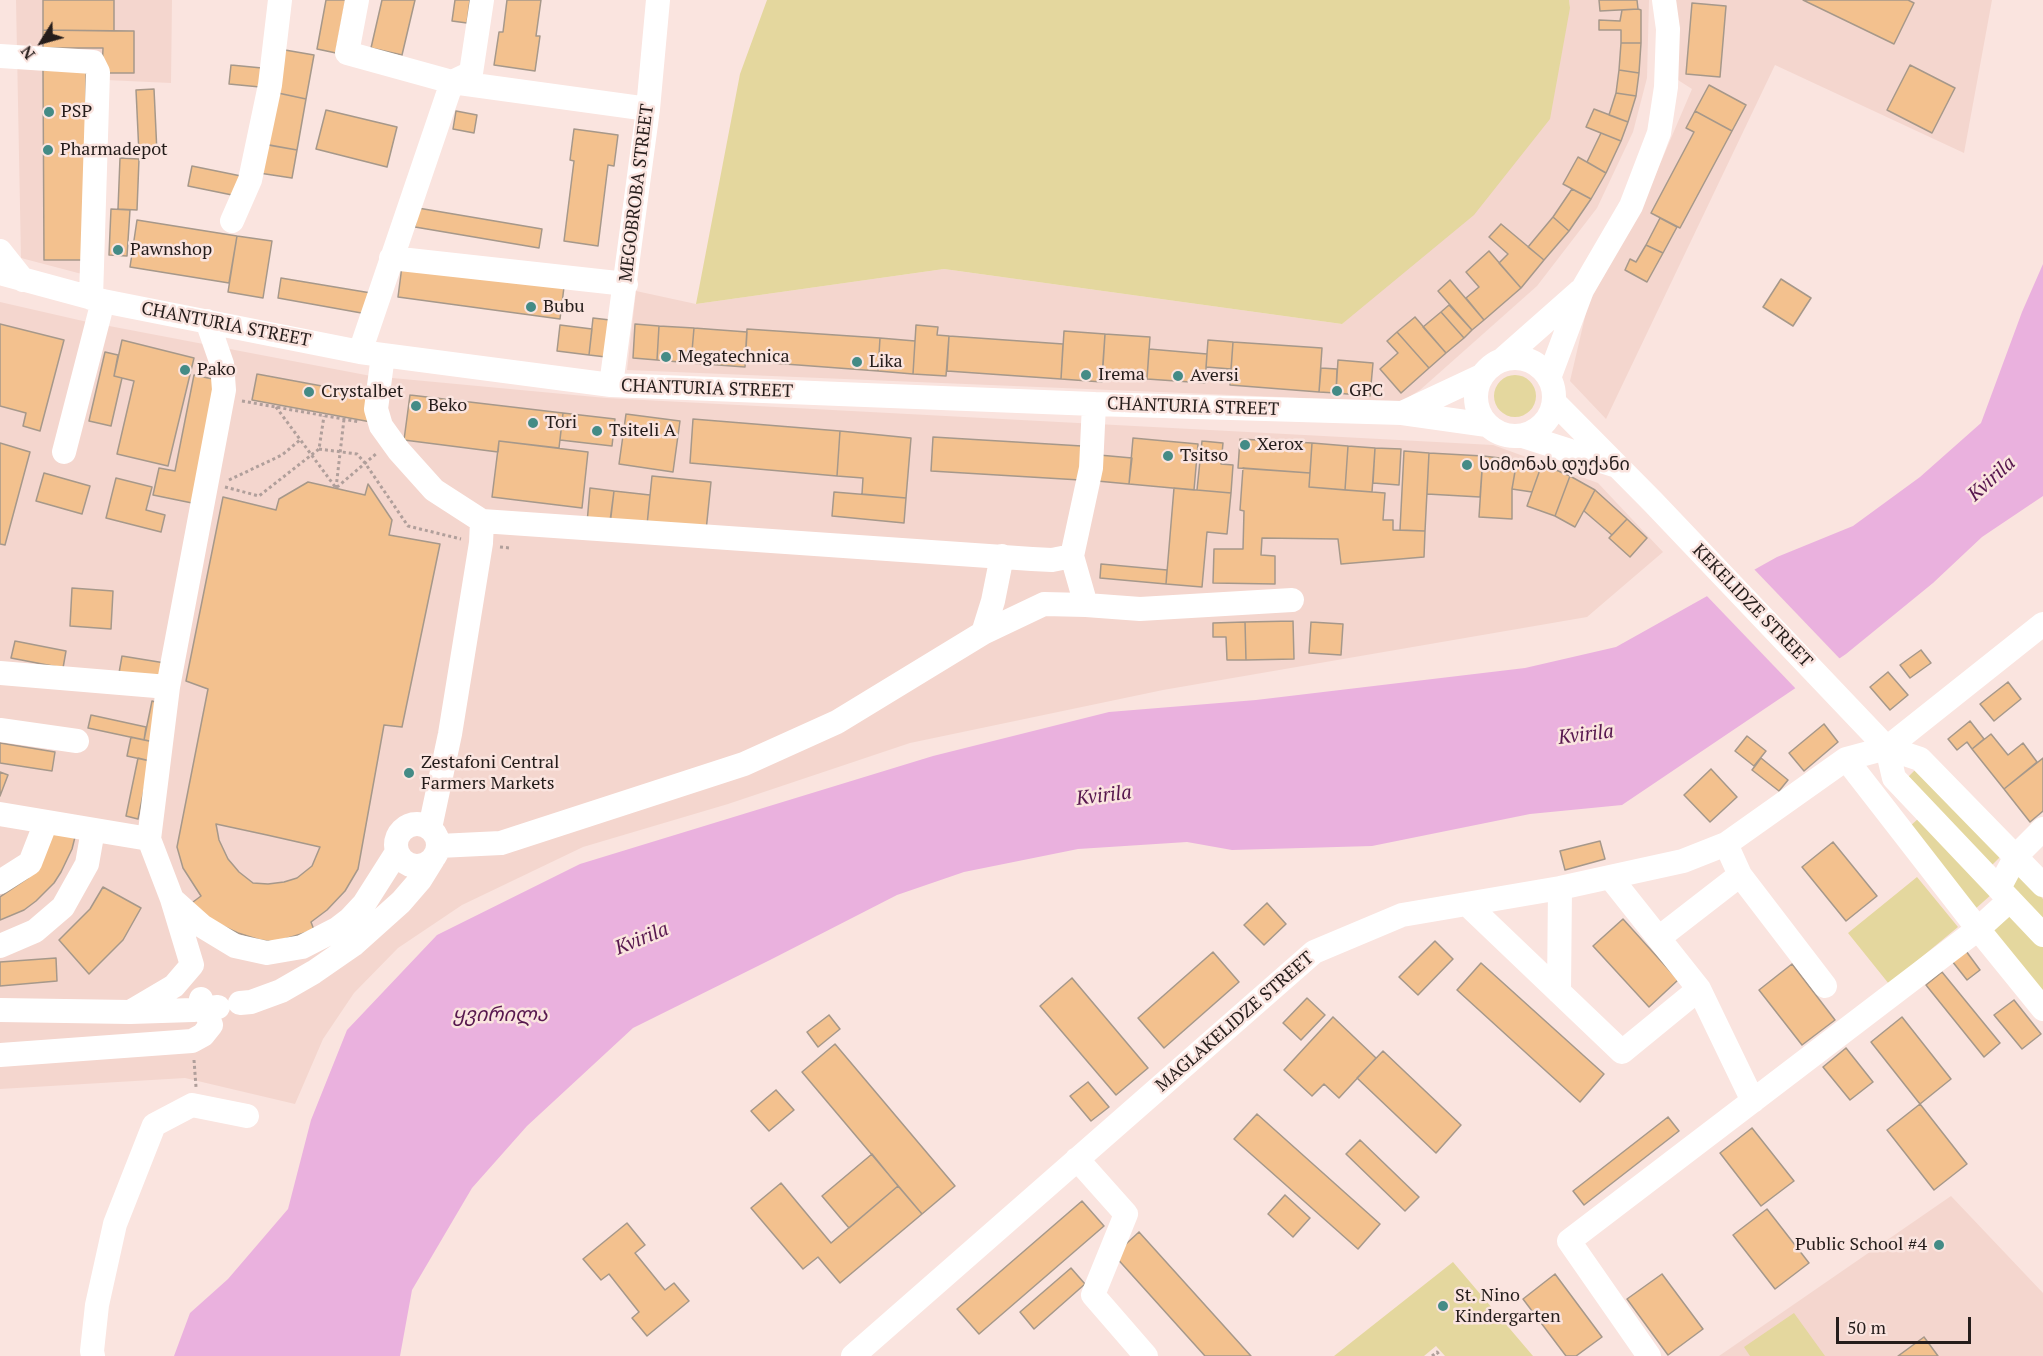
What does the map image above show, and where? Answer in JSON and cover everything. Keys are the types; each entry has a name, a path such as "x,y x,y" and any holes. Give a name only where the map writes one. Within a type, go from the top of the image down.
{"street":[{"path":"232,221 250,180 270,85 280,0"},
{"path":"357,0 347,53 452,82 648,109"},
{"path":"482,0 471,73 452,82 391,258 371,353 376,409 386,433 434,490 481,532 1052,560 1072,556"},
{"name":"MEGOBROBA STREET","path":"611,386 648,109 658,0"},
{"path":"1549,378 1582,290 1631,206 1659,133 1666,87 1668,29 1664,0"},
{"path":"0,56 93,62 98,72 97,299 64,452"},
{"name":"CHANTURIA STREET","path":"0,251 11,277 97,299 371,353 611,386 1402,413 1487,425"},
{"path":"391,258 626,284"},
{"path":"1503,359 1518,358 1533,362 1549,378 1552,385 1554,402 1552,411 1541,428 1523,436 1503,435 1487,425 1476,407 1475,396 1481,376 1582,290"},
{"path":"207,321 222,364 224,390 168,687 149,839 172,899 192,965 191,983 216,1004"},
{"name":"CHANTURIA STREET","path":"1402,413 1481,376"},
{"name":"KEKELIDZE STREET","path":"1554,402 1653,502 1887,748 1920,759 2043,885"},
{"path":"1086,605 1072,556 1091,468 1094,404"},
{"name":"KEKELIDZE STREET","path":"1523,436 1616,466"},
{"path":"0,1010 130,1012 251,1002 281,991 314,972 354,945 401,902 420,880 434,844 481,532"},
{"path":"983,633 993,601 1002,556"},
{"path":"434,844 501,843 744,764 837,722 983,633 1044,604 1140,609 1292,600"},
{"path":"2043,624 1887,748 1894,778 2043,934"},
{"path":"0,673 168,687"},
{"path":"0,730 77,741"},
{"name":"MAGLAKELIDZE STREET","path":"853,1356 1314,952 1402,915 1560,888 1683,861 1726,844 1846,759 1887,748"},
{"path":"1846,759 2043,1009"},
{"path":"2,818 46,822 149,839"},
{"path":"0,882 30,863 46,822"},
{"path":"130,1012 174,986 205,947 220,943 267,953 302,947 337,929 364,904 397,852 397,837 406,827 417,823 434,844"},
{"path":"1649,1356 1569,1241 1978,929 2004,894 2016,856 2043,829"},
{"path":"0,946 35,931 63,907 87,864 93,830"},
{"path":"397,852 410,865 423,866 434,844"},
{"path":"1726,844 1740,875 1825,986"},
{"path":"1660,937 1740,875"},
{"path":"1610,877 1660,937 1699,989 1753,1101"},
{"path":"1559,992 1560,888"},
{"path":"172,899 202,926 249,957 254,977 247,996 216,1004"},
{"path":"1467,904 1622,1052 1699,989"},
{"path":"0,1055 192,1041 203,1035 211,1025 216,1004"},
{"path":"93,1356 97,1305 115,1224 154,1125 192,1105 247,1116"},
{"path":"1077,1159 1126,1214 1093,1295 1146,1356"}],"path":[{"path":"222,398 344,419 386,433 365,463 336,488"},
{"path":"276,407 336,488"},
{"path":"300,440 272,460 217,485 259,496 319,449 324,416"},
{"path":"336,488 344,419"},
{"path":"319,449 357,454 408,526 481,532 510,548"},
{"path":"192,1041 198,1106"},
{"path":"1432,1356 1437,1352 1440,1356"}],"shaded area":[{"path":"16,0 172,0 171,83 106,80 97,278 21,258"},
{"path":"767,0 1569,0 1570,8 1550,119 1474,215 1342,324 944,269 696,304 740,74"},
{"path":"1569,0 1649,0 1647,78 1633,132 1597,208 1537,286 1420,390 1401,402 627,370 636,291 696,304 944,269 1342,324 1570,8"},
{"path":"1676,0 1992,0 1964,153 1775,65 1606,419 1570,381 1588,304 1640,211 1692,89 1678,80"},
{"name":"Zestafoni Central Farmers Markets","path":"0,302 83,321 371,376 606,398 1493,445 1598,483 1663,552 1587,617 1163,690 910,743 728,804 583,847 462,905 398,948 354,993 323,1039 295,1104 185,1078 0,1089"},
{"path":"1515,375 1530,381 1536,396 1530,411 1515,417 1500,411 1494,396 1500,381"},
{"path":"1917,768 2001,856 1990,867 1906,779"},
{"path":"1920,817 1992,894 1974,910 1908,828"},
{"path":"2019,874 2043,899 2043,921 2008,885"},
{"path":"1917,877 1958,927 1889,984 1848,933"},
{"path":"2012,914 2043,947 2043,997 1993,931"},
{"name":"Public School #4","path":"1951,1196 2043,1293 2043,1356 1719,1356"},
{"name":"St. Nino Kindergarten","path":"1453,1262 1533,1356 1445,1356 1436,1346 1424,1356 1334,1356"},
{"path":"1794,1313 1825,1356 1750,1356 1744,1347"}],"water":[{"name":"ყვირილა","path":"2043,264 2043,496 1982,537 1933,583 1846,654 1622,805 1530,814 1372,846 1232,850 1187,842 1078,849 964,872 897,895 633,1028 527,1126 472,1188 412,1290 400,1356 174,1356 190,1313 228,1279 288,1209 311,1120 347,1030 437,935 580,864 933,756 1109,712 1256,700 1525,668 1616,647 1777,557 1853,526 1920,477 1981,423 2022,312"}],"pier":[{"path":"1752,567 1841,660 1797,690 1704,593"}],"building":[{"path":"43,0 114,0 114,31 43,30"},
{"path":"326,0 346,0 336,53 317,49"},
{"path":"382,0 415,0 402,55 371,48"},
{"path":"455,0 470,0 467,23 452,21"},
{"path":"507,0 541,0 536,36 540,36 535,71 494,65 499,32 503,32"},
{"path":"1599,0 1637,0 1638,9 1600,11"},
{"path":"1803,0 1908,0 1914,3 1894,44"},
{"path":"1692,3 1726,6 1720,77 1686,74"},
{"path":"1622,10 1641,10 1641,43 1621,43 1621,30 1599,30 1599,20 1620,21"},
{"path":"43,30 134,31 134,73 102,73 103,48 43,48"},
{"path":"1621,43 1641,43 1639,73 1619,70"},
{"path":"285,50 314,55 306,99 278,93"},
{"path":"231,65 262,68 260,87 229,84"},
{"path":"1910,65 1955,88 1932,133 1887,110"},
{"path":"43,70 86,71 86,260 44,260"},
{"path":"1619,70 1639,73 1636,96 1616,93"},
{"path":"1709,85 1746,105 1732,131 1695,111"},
{"path":"154,89 157,153 139,154 136,90"},
{"path":"278,93 306,99 297,150 268,145"},
{"path":"1616,93 1636,96 1628,122 1609,115"},
{"path":"1594,109 1628,122 1621,141 1586,127"},
{"path":"326,110 397,127 387,167 316,149"},
{"path":"456,111 477,115 474,133 453,129"},
{"path":"1695,111 1732,131 1680,228 1651,213 1694,132 1686,128"},
{"path":"574,129 618,135 614,166 608,165 598,246 564,241 574,161 570,160"},
{"path":"1601,133 1621,141 1606,173 1587,162"},
{"path":"264,144 297,150 292,178 259,173"},
{"path":"1578,157 1606,173 1591,199 1563,184"},
{"path":"120,158 139,159 137,210 118,209"},
{"path":"192,166 241,176 237,196 188,186"},
{"path":"1572,189 1591,199 1569,231 1553,217"},
{"path":"418,208 542,229 539,248 415,227"},
{"path":"111,209 130,210 127,256 109,255"},
{"path":"1553,217 1569,231 1544,260 1528,247"},
{"path":"1660,218 1677,227 1663,253 1646,245"},
{"path":"137,220 237,236 229,283 130,267"},
{"path":"1501,224 1544,260 1521,288 1499,263 1508,254 1489,237"},
{"path":"237,236 272,241 263,298 228,292"},
{"path":"1646,245 1663,253 1647,282 1625,270 1630,259 1636,262"},
{"path":"1489,251 1521,288 1484,320 1466,298 1479,287 1466,272"},
{"path":"402,266 564,287 560,319 398,297"},
{"path":"281,278 371,293 367,314 278,298"},
{"path":"1781,279 1811,298 1793,326 1763,307"},
{"path":"1450,280 1484,320 1472,330 1438,291"},
{"path":"1449,305 1472,330 1464,338 1441,312"},
{"path":"1441,312 1464,338 1446,353 1423,327"},
{"path":"1415,317 1446,353 1429,368 1397,332"},
{"path":"593,318 610,320 606,357 589,355"},
{"path":"0,324 64,340 40,431 23,426 26,413 0,406"},
{"path":"635,324 659,326 657,360 633,358"},
{"path":"560,325 592,329 589,355 557,351"},
{"path":"916,325 938,327 937,335 949,336 946,376 913,374"},
{"path":"659,326 694,328 691,363 657,360"},
{"path":"694,328 747,332 745,367 691,363"},
{"path":"747,329 880,338 878,371 745,361"},
{"path":"1064,331 1105,334 1102,382 1061,379"},
{"path":"1397,332 1429,368 1401,393 1380,369 1398,353 1387,341"},
{"path":"1105,334 1150,337 1147,379 1102,376"},
{"path":"949,336 1063,344 1061,379 947,371"},
{"path":"880,338 915,341 913,374 878,371"},
{"path":"122,340 194,358 168,466 117,454 134,381 114,376"},
{"path":"1208,340 1233,342 1231,369 1206,367"},
{"path":"1233,342 1322,348 1319,392 1230,385"},
{"path":"1149,349 1207,354 1205,383 1147,379"},
{"path":"105,352 118,355 114,376 122,378 111,426 89,421"},
{"path":"1338,360 1373,363 1370,396 1336,393"},
{"path":"1321,368 1337,369 1336,393 1319,392"},
{"path":"257,374 376,396 371,422 252,400"},
{"path":"194,375 222,381 197,504 153,495 159,468 175,471"},
{"path":"410,395 563,413 559,448 499,441 498,452 404,440"},
{"path":"563,413 615,419 612,446 560,440"},
{"path":"626,414 680,421 673,472 619,464"},
{"path":"693,419 840,431 837,476 690,463"},
{"path":"840,431 911,438 906,498 862,494 863,478 837,476"},
{"path":"933,437 1082,446 1080,480 931,471"},
{"path":"1133,438 1198,444 1194,490 1129,484"},
{"path":"1240,439 1312,443 1310,473 1238,468"},
{"path":"499,441 588,452 582,508 492,497"},
{"path":"1202,441 1223,443 1221,464 1233,465 1231,493 1197,490"},
{"path":"0,443 30,452 5,545 0,544"},
{"path":"1312,443 1348,446 1345,490 1309,487"},
{"path":"1348,446 1375,448 1372,492 1345,490"},
{"path":"1375,448 1401,449 1399,485 1373,483"},
{"path":"1404,451 1429,453 1425,531 1400,530"},
{"path":"1429,453 1483,456 1480,497 1427,494"},
{"path":"1099,455 1132,458 1129,484 1097,481"},
{"path":"1483,456 1517,460 1512,489 1512,519 1479,517"},
{"path":"1517,460 1542,464 1532,492 1512,489"},
{"path":"1542,464 1570,476 1555,516 1527,506"},
{"path":"1243,468 1310,473 1309,487 1385,493 1383,520 1393,520 1393,530 1425,531 1424,557 1341,564 1338,539 1262,538 1261,555 1275,556 1275,584 1213,583 1214,549 1243,549 1244,511 1240,510"},
{"path":"44,473 90,486 82,514 36,501"},
{"path":"652,476 711,482 706,531 647,525"},
{"path":"1570,476 1595,490 1575,527 1555,516"},
{"path":"116,478 152,487 146,510 165,515 161,532 106,518"},
{"path":"308,482 365,495 368,484 392,520 389,535 440,544 402,727 384,725 358,869 345,891 327,910 311,922 314,930 275,942 238,933 214,922 189,905 201,896 183,868 177,847 208,689 186,681 223,497 276,510 279,499","holes":["216,824 320,847 312,866 297,878 268,884 253,883 228,859 219,840"]},
{"path":"590,488 614,491 610,525 587,523"},
{"path":"1174,488 1231,493 1227,534 1207,532 1202,587 1166,584"},
{"path":"1595,490 1627,519 1612,535 1584,511"},
{"path":"614,491 650,495 647,525 610,521"},
{"path":"834,492 906,498 904,523 832,516"},
{"path":"1627,519 1647,538 1630,557 1609,538"},
{"path":"1101,564 1167,570 1166,584 1100,578"},
{"path":"72,588 113,591 111,629 70,626"},
{"path":"1293,621 1294,659 1246,660 1245,622"},
{"path":"1245,622 1246,660 1227,660 1226,637 1213,637 1213,623"},
{"path":"1311,622 1343,624 1341,655 1309,653"},
{"path":"15,641 66,651 63,668 11,658"},
{"path":"1921,650 1931,663 1910,678 1900,665"},
{"path":"122,656 165,663 162,679 119,673"},
{"path":"1888,672 1908,695 1890,710 1870,687"},
{"path":"2008,682 2021,699 1994,721 1980,704"},
{"path":"152,701 162,704 154,742 144,740"},
{"path":"91,715 146,727 144,740 88,728"},
{"path":"1970,721 1984,739 1972,749 1967,742 1957,750 1948,739"},
{"path":"1824,724 1838,742 1804,771 1789,753"},
{"path":"1991,734 2008,755 2023,743 2037,762 2004,789 1972,749"},
{"path":"1747,736 1766,751 1754,766 1735,751"},
{"path":"131,737 154,742 150,761 127,756"},
{"path":"0,743 55,752 52,771 0,763"},
{"path":"138,758 150,761 138,819 126,816"},
{"path":"1761,758 1788,780 1779,791 1752,770"},
{"path":"2043,758 2043,811 2030,822 2004,789"},
{"path":"1711,769 1737,797 1710,822 1684,795"},
{"path":"0,772 8,775 0,796"},
{"path":"55,829 76,833 72,849 61,872 54,883 36,901 24,910 0,920 0,897 28,878"},
{"path":"1600,841 1605,859 1565,870 1560,851"},
{"path":"1833,842 1877,896 1846,921 1802,867"},
{"path":"103,887 141,908 123,940 89,974 59,940 90,909"},
{"path":"1267,903 1286,924 1264,945 1244,925"},
{"path":"1623,919 1678,980 1649,1007 1593,946"},
{"path":"1435,941 1453,959 1418,995 1399,977"},
{"path":"1966,951 1980,970 1967,980 1952,961"},
{"path":"1213,952 1239,982 1164,1048 1138,1018"},
{"path":"56,958 57,981 0,986 0,962"},
{"path":"1481,963 1604,1074 1580,1102 1457,990"},
{"path":"1792,964 1835,1020 1802,1045 1759,990"},
{"path":"1942,972 2000,1043 1984,1057 1926,985"},
{"path":"1072,978 1148,1068 1116,1095 1040,1006"},
{"path":"1307,998 1325,1015 1301,1040 1283,1023"},
{"path":"2014,1000 2041,1034 2022,1049 1994,1015"},
{"path":"829,1015 840,1029 818,1047 807,1032"},
{"path":"1333,1017 1376,1058 1339,1098 1324,1084 1312,1096 1284,1070"},
{"path":"1902,1017 1951,1079 1920,1104 1871,1042"},
{"path":"835,1044 955,1186 922,1214 802,1072"},
{"path":"1846,1048 1873,1082 1850,1100 1823,1067"},
{"path":"1383,1051 1461,1125 1436,1153 1357,1078"},
{"path":"1088,1082 1109,1107 1091,1121 1070,1096"},
{"path":"776,1090 794,1110 769,1131 751,1111"},
{"path":"1920,1104 1967,1164 1934,1190 1887,1130"},
{"path":"1257,1114 1380,1224 1358,1249 1234,1139"},
{"path":"1668,1117 1679,1131 1584,1205 1573,1191"},
{"path":"1752,1128 1794,1181 1761,1206 1720,1153"},
{"path":"1360,1140 1419,1197 1405,1211 1346,1154"},
{"path":"872,1154 898,1186 849,1228 822,1196"},
{"path":"781,1183 831,1243 898,1186 922,1214 840,1283 818,1257 803,1269 751,1208"},
{"path":"1285,1195 1310,1218 1293,1237 1268,1214"},
{"path":"1082,1201 1104,1226 979,1334 957,1309"},
{"path":"1767,1209 1809,1263 1775,1289 1733,1235"},
{"path":"627,1223 645,1245 635,1253 665,1290 674,1283 689,1301 647,1336 632,1318 639,1312 609,1274 601,1280 583,1259"},
{"path":"1139,1232 1251,1356 1205,1356 1114,1255"},
{"path":"1071,1268 1085,1284 1034,1329 1020,1312"},
{"path":"1555,1274 1602,1337 1576,1356 1566,1356 1523,1299"},
{"path":"1662,1274 1703,1329 1668,1355 1627,1299"},
{"path":"1924,1337 1938,1356 1898,1356"}],"place":[{"name":"PSP","path":"49,112"},
{"name":"Pharmadepot","path":"48,150"},
{"name":"Pawnshop","path":"118,250"},
{"name":"Bubu","path":"531,307"},
{"name":"Megatechnica","path":"666,357"},
{"name":"Lika","path":"857,362"},
{"name":"Pako","path":"185,370"},
{"name":"Irema","path":"1086,375"},
{"name":"Aversi","path":"1178,376"},
{"name":"GPC","path":"1337,391"},
{"name":"Crystalbet","path":"309,392"},
{"name":"Beko","path":"416,406"},
{"name":"Tori","path":"533,423"},
{"name":"Tsiteli A","path":"597,431"},
{"name":"Xerox","path":"1245,445"},
{"name":"Tsitso","path":"1168,456"},
{"name":"სიმონას დუქანი","path":"1467,465"},
{"name":"Zestafoni Central Farmers Markets","path":"409,773"},
{"name":"Public School #4","path":"1939,1245"},
{"name":"St. Nino Kindergarten","path":"1443,1306"}],"water label":[{"name":"Kvirila","path":"1992,479"},
{"name":"Kvirila","path":"1586,735"},
{"name":"Kvirila","path":"1104,796"},
{"name":"Kvirila","path":"642,939"}]}
